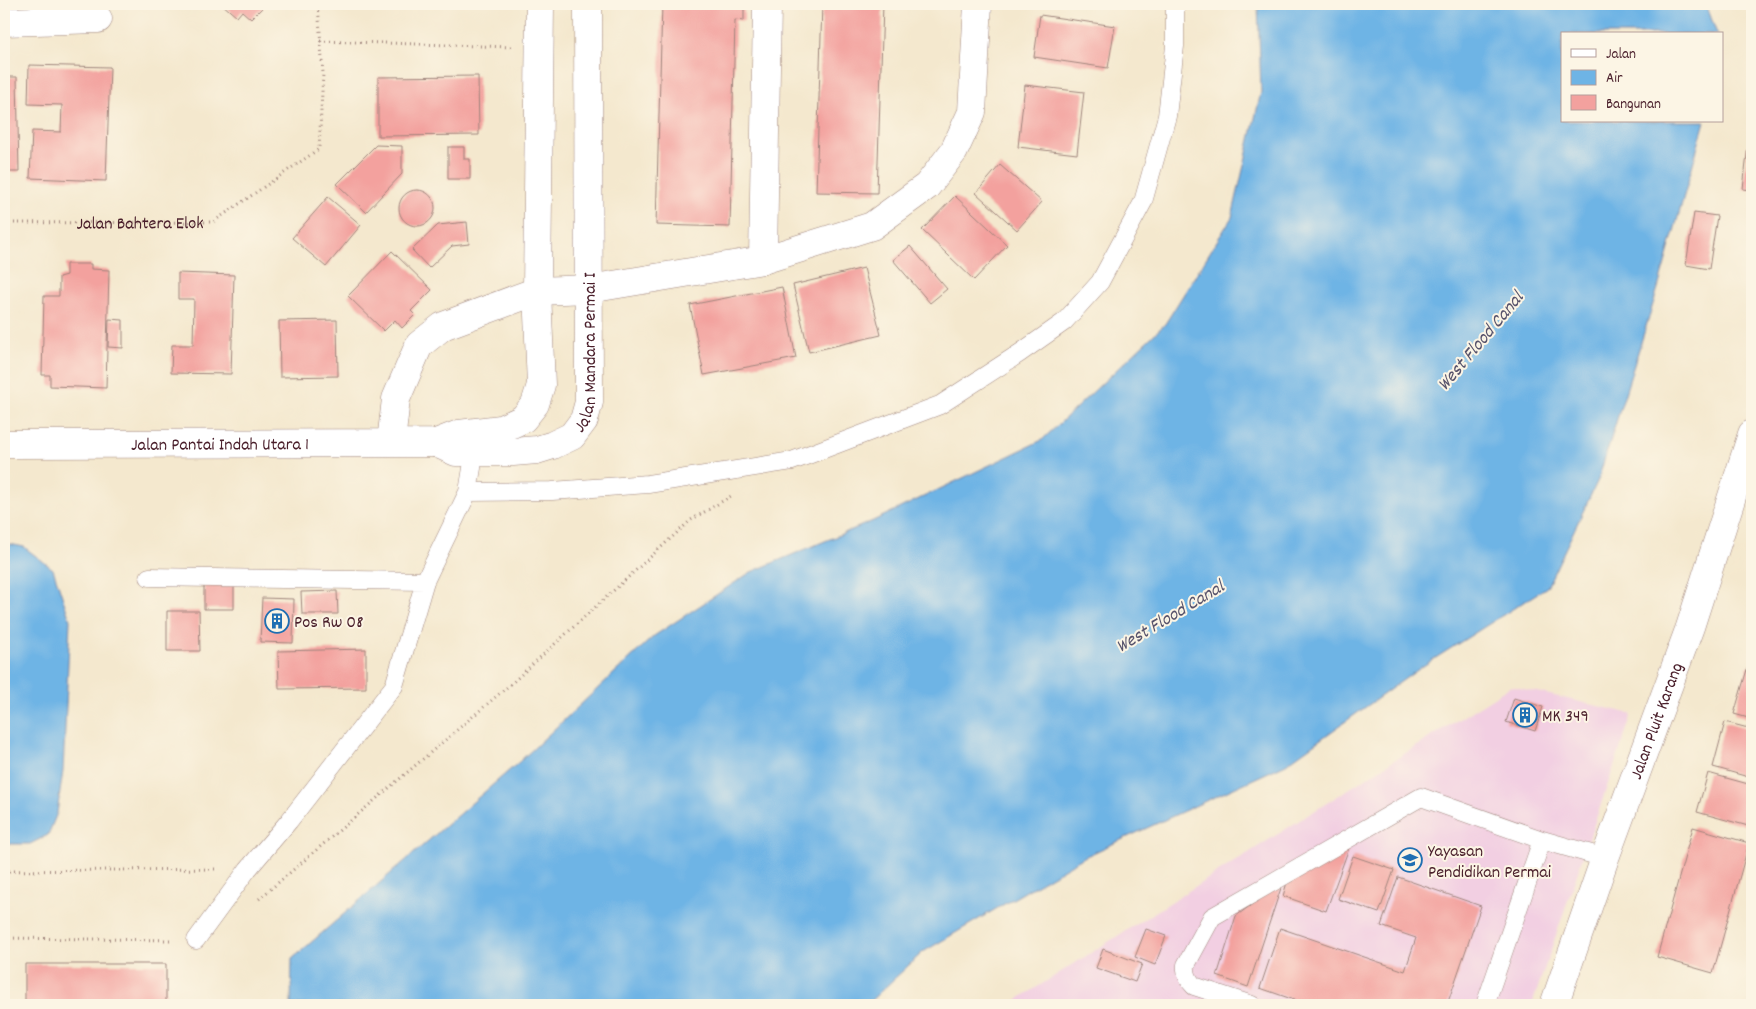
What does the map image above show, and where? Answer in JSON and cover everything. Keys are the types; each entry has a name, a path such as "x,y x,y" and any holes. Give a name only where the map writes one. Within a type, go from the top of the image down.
{"street":[{"name":"Jalan Mandara Permai I","path":"476,442 523,419 534,404 540,385 537,291 540,4"},
{"name":"Jalan Mandara Permai I","path":"436,443 459,434 476,442 537,450 554,446 572,436 584,420 589,402 588,4"},
{"path":"763,260 767,4"},
{"path":"391,442 396,399 419,345 443,326 537,291 589,290 763,260 872,226 927,186 954,151 972,112 978,4"},
{"path":"4,22 98,19"},
{"name":"Jalan Pluit Karang","path":"1554,1005 1604,858 1690,627 1752,434"},
{"name":"Jalan Pantai Indah Utara 1","path":"4,444 436,443"}],"lane":[{"path":"468,492 552,491 648,484 792,461 940,405 1020,353 1064,322 1100,282 1143,202 1167,116 1175,46 1175,4"},
{"path":"196,940 248,868 289,821 394,686 425,582 468,492 476,442"},
{"path":"149,577 425,582"},
{"path":"1252,1005 1194,986 1189,981 1185,970 1186,965 1212,918 1421,797 1542,840 1604,858"},
{"path":"1485,1005 1542,840"}],"path":[{"name":"Jalan Bahtera Elok","path":"4,223 214,222 319,149 323,73 318,4"},
{"path":"320,40 539,48"},
{"path":"256,900 512,682 691,520 733,496"},
{"path":"4,871 248,868"},
{"path":"4,938 196,940"}],"shaded area":[{"name":"Yayasan Pendidikan Permai","path":"1511,686 1632,714 1532,1005 1009,1005"}],"water":[{"name":"West Flood Canal","path":"1258,4 1706,4 1716,32 1561,32 1561,122 1705,122 1658,288 1598,480 1547,587 1423,666 1286,764 1084,857 923,952 866,1005 291,1005 292,959 519,762 654,636 751,572 873,521 1042,440 1165,324 1232,217 1261,92"},
{"path":"4,543 24,547 53,569 70,620 63,771 57,813 48,835 30,844 4,844"}],"building":[{"path":"222,4 266,4 251,19 242,11 237,17"},
{"path":"662,4 744,4 744,21 735,20 730,227 656,225"},
{"path":"822,4 883,4 877,193 816,192"},
{"path":"1040,15 1115,26 1108,68 1034,57"},
{"path":"29,65 110,67 106,181 30,178 32,131 61,132 62,105 28,104"},
{"path":"478,76 479,135 378,136 378,77"},
{"path":"4,77 17,77 19,172 4,172"},
{"path":"1025,85 1084,92 1077,154 1018,147"},
{"path":"1752,119 1752,190 1743,189"},
{"path":"376,145 402,146 402,174 366,212 337,184"},
{"path":"448,147 464,147 464,159 470,159 470,179 448,179"},
{"path":"1000,165 1042,202 1017,230 976,193"},
{"path":"417,190 429,196 435,208 429,220 417,226 405,220 399,208 405,196"},
{"path":"955,196 1007,245 974,280 922,230"},
{"path":"328,197 361,225 326,267 292,238"},
{"path":"1694,213 1717,216 1709,269 1686,265"},
{"path":"467,222 469,244 452,246 429,268 412,250 438,225"},
{"path":"910,246 947,289 930,303 893,260"},
{"path":"392,251 432,290 411,311 415,315 402,328 395,320 384,331 348,296"},
{"path":"66,264 91,264 91,269 109,270 106,388 50,386 50,375 42,375 44,296 59,296 59,277 66,275"},
{"path":"864,268 881,335 809,352 793,285"},
{"path":"178,273 234,275 231,374 171,373 172,345 193,345 194,299 178,299"},
{"path":"782,287 796,358 704,375 690,305"},
{"path":"109,319 123,320 123,348 108,347"},
{"path":"337,320 338,376 280,377 279,321"},
{"path":"204,582 234,582 234,609 204,609"},
{"path":"337,591 338,614 302,614 301,592"},
{"name":"Pos Rw 08","path":"262,598 294,599 293,643 260,642"},
{"path":"167,611 199,611 200,651 167,651"},
{"path":"366,649 366,688 279,689 278,651"},
{"path":"1748,666 1752,668 1752,719 1734,714"},
{"name":"MK 349","path":"1514,698 1543,707 1535,731 1506,722"},
{"path":"1725,722 1752,729 1752,778 1713,767"},
{"path":"1708,773 1752,785 1752,827 1697,812"},
{"path":"1693,827 1749,843 1713,973 1657,957"},
{"path":"1349,848 1326,911 1283,896 1288,879"},
{"path":"1353,856 1394,870 1379,913 1338,899"},
{"path":"1398,877 1481,906 1447,1005 1309,1005 1260,988 1280,928 1405,971 1416,938 1381,926"},
{"path":"1283,882 1248,987 1217,976 1236,916"},
{"path":"1146,929 1166,936 1155,965 1135,957"},
{"path":"1103,949 1142,964 1135,982 1096,968"},
{"path":"25,964 166,964 166,1005 25,1005"}],"place":[{"name":"Pos Rw 08","path":"277,621"},
{"name":"MK 349","path":"1525,715"},
{"name":"Yayasan Pendidikan Permai","path":"1410,860"}]}
